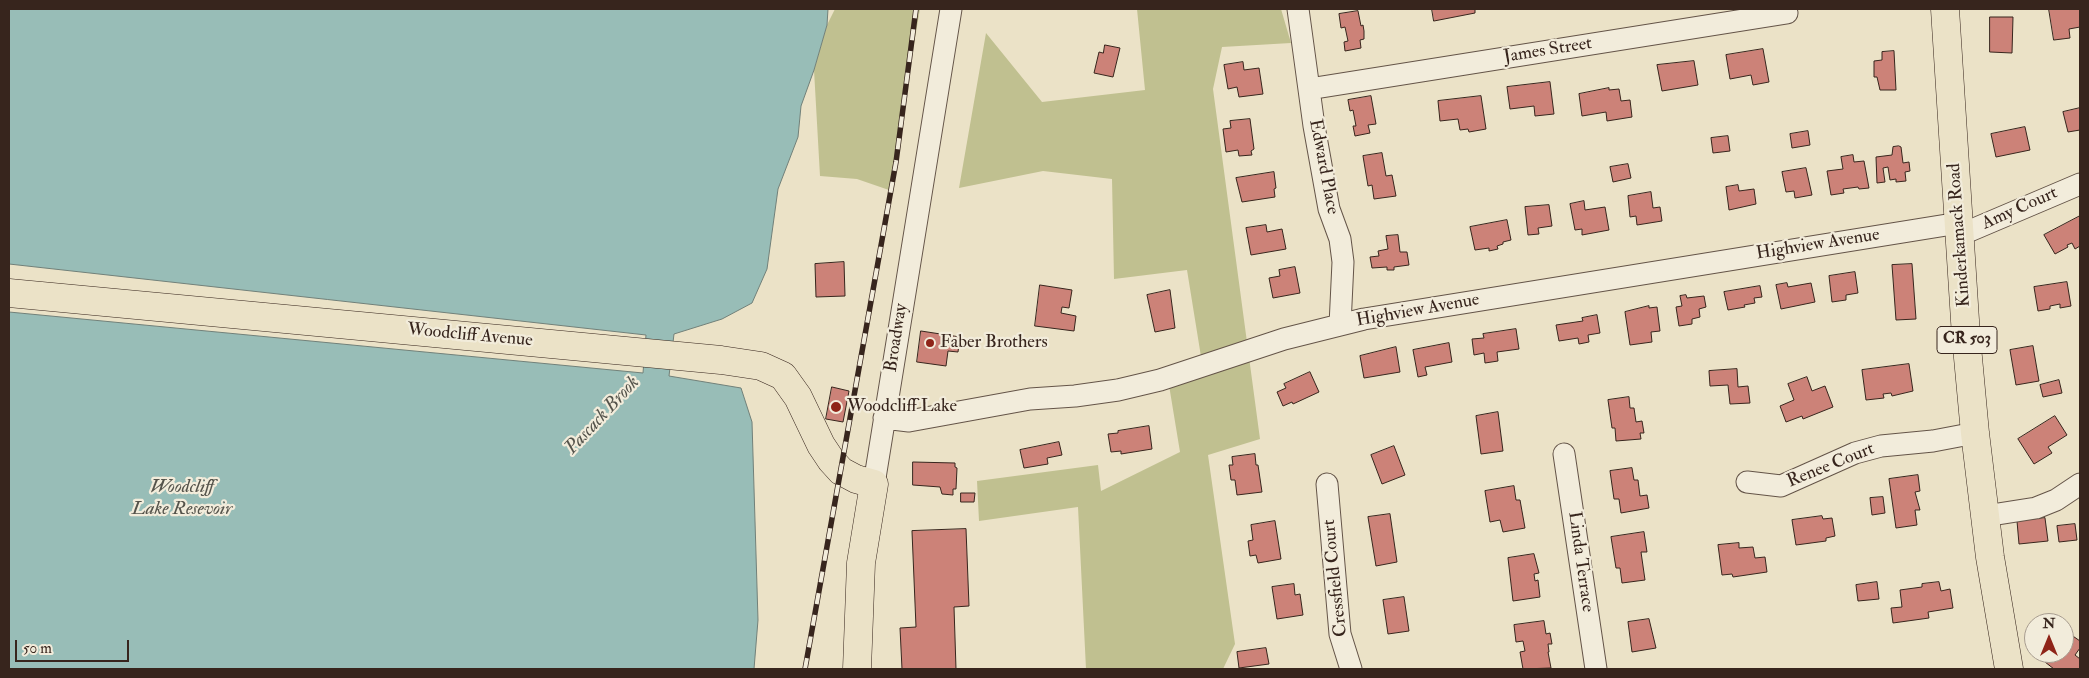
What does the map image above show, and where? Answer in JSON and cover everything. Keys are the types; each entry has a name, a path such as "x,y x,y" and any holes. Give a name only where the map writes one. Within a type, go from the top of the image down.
{"main road":[{"name":"Kinderkamack Road","path":"1945,9 1959,229 1975,433 1984,516 2009,669"},
{"name":"Woodcliff Avenue","path":"9,293 644,352 761,366 783,376 798,397 821,445 841,471 874,484"},
{"name":"Broadway","path":"857,669 861,562 874,484"}],"street":[{"name":"Broadway","path":"874,484 951,9"},
{"name":"Edward Place","path":"1298,9 1329,209 1340,239 1343,262 1340,325"},
{"name":"James Street","path":"1309,89 1787,13"},
{"name":"Amy Court","path":"1959,229 2080,184"},
{"name":"Highview Avenue","path":"884,418 909,422 1030,399 1118,390 1160,380 1284,340 1340,325 1959,229"},
{"name":"Renee Court","path":"1747,482 1780,486 1855,453 1881,446 1934,441 1975,433"},
{"name":"Linda Terrace","path":"1564,454 1596,669"},
{"name":"Cressfield Court","path":"1327,484 1340,634 1345,655 1351,669"},
{"path":"1984,516 2036,508 2056,500 2080,484"}],"green space":[{"path":"835,9 920,9 889,190 857,179 820,176 814,70 827,25"},
{"path":"1137,9 1281,9 1291,43 1222,47 1213,89 1260,439 1208,455 1235,644 1223,669 1086,669 1078,507 979,521 977,481 1098,465 1101,491 1180,452 1167,373 1203,369 1187,270 1114,279 1112,179 1043,171 959,188 986,33 1042,102 1145,90"}],"water":[{"name":"Woodcliff Lake Resevoir","path":"9,9 828,9 827,25 801,106 798,137 778,189 767,269 752,303 722,319 674,334 669,376 741,388 752,422 758,620 754,669 9,669 9,312 643,373 646,335 9,264"}],"building":[{"path":"1432,9 1475,9 1475,13 1434,21"},
{"path":"2049,9 2080,9 2080,27 2069,29 2070,38 2054,40"},
{"path":"1358,11 1361,26 1363,25 1364,39 1360,40 1361,48 1345,51 1344,42 1348,41 1345,27 1341,28 1339,14"},
{"path":"1990,17 2013,17 2012,53 1990,52"},
{"path":"1105,45 1120,48 1113,77 1094,73 1099,52 1103,53"},
{"path":"1763,49 1769,82 1753,85 1751,75 1730,79 1726,55"},
{"path":"1894,51 1896,90 1880,90 1877,77 1874,77 1874,61 1882,60 1882,52"},
{"path":"1694,61 1698,85 1662,91 1657,65"},
{"path":"1243,62 1244,70 1259,68 1263,94 1239,97 1237,87 1228,89 1224,65"},
{"path":"1550,82 1554,114 1535,116 1534,106 1510,109 1507,87"},
{"path":"1609,88 1609,90 1619,89 1621,101 1630,100 1632,117 1607,121 1606,112 1582,116 1579,94"},
{"path":"1371,96 1376,124 1368,125 1370,133 1355,136 1353,126 1356,126 1353,110 1350,111 1348,100"},
{"path":"1481,96 1486,129 1469,132 1468,129 1460,130 1458,119 1440,121 1438,101"},
{"path":"2080,108 2080,130 2068,132 2063,112"},
{"path":"1250,119 1254,149 1251,151 1252,155 1239,156 1238,150 1226,152 1223,129 1231,128 1230,121"},
{"path":"2025,127 2030,150 1996,157 1991,134"},
{"path":"1808,131 1810,145 1792,148 1790,134"},
{"path":"1728,136 1730,151 1713,153 1711,138"},
{"path":"1893,147 1901,147 1903,163 1909,162 1910,171 1905,172 1906,181 1896,182 1896,179 1890,180 1888,167 1883,168 1885,182 1877,183 1876,157 1892,155"},
{"path":"1382,153 1386,176 1392,175 1396,196 1374,199 1372,185 1368,186 1363,156"},
{"path":"1853,155 1854,162 1864,161 1869,188 1843,189 1844,193 1831,195 1827,171 1843,169 1841,157"},
{"path":"1628,164 1631,178 1613,182 1610,167"},
{"path":"1806,168 1812,195 1795,198 1794,191 1786,192 1782,172"},
{"path":"1274,172 1275,197 1242,202 1236,178"},
{"path":"1738,185 1739,191 1754,189 1756,204 1729,210 1726,187"},
{"path":"1651,192 1653,208 1660,207 1662,221 1637,225 1636,216 1630,217 1628,196"},
{"path":"1584,201 1585,210 1605,207 1609,230 1582,235 1582,229 1575,230 1570,204"},
{"path":"1549,205 1552,226 1538,228 1539,234 1528,235 1525,207"},
{"path":"2080,216 2080,246 2075,249 2072,243 2055,254 2044,235"},
{"path":"1507,220 1511,240 1497,246 1498,249 1489,251 1489,248 1475,250 1470,227"},
{"path":"1266,225 1267,232 1282,229 1286,249 1251,255 1246,228"},
{"path":"1398,235 1400,252 1407,252 1409,265 1394,267 1394,270 1387,270 1387,267 1372,268 1370,257 1379,256 1378,251 1388,249 1386,236"},
{"path":"844,262 845,296 816,297 815,264"},
{"path":"1912,264 1916,319 1896,320 1892,265"},
{"path":"1295,267 1300,293 1273,298 1269,278 1280,276 1279,270"},
{"path":"1855,272 1858,293 1846,295 1846,300 1832,302 1829,276"},
{"path":"2067,282 2071,306 2060,308 2060,304 2050,306 2050,309 2038,311 2034,287"},
{"path":"1787,283 1788,287 1811,283 1815,302 1781,309 1776,285"},
{"path":"1040,285 1072,290 1069,308 1062,307 1061,313 1076,316 1074,331 1035,326"},
{"path":"1760,286 1762,297 1754,298 1755,303 1728,310 1724,292"},
{"path":"1170,290 1175,328 1155,332 1147,295"},
{"path":"1686,295 1687,298 1704,296 1706,307 1699,309 1700,317 1692,319 1692,324 1679,326 1676,307 1682,306 1680,296"},
{"path":"1649,306 1649,308 1657,307 1660,331 1651,332 1652,342 1630,345 1625,312"},
{"path":"1597,315 1600,333 1588,335 1589,342 1579,344 1578,338 1559,341 1556,325 1583,321 1582,318"},
{"path":"1516,329 1519,349 1497,352 1498,361 1485,363 1484,353 1474,355 1472,339 1484,338 1483,334"},
{"path":"921,331 960,337 958,352 948,351 946,366 917,362"},
{"path":"1449,343 1452,362 1425,367 1427,375 1418,377 1413,350"},
{"path":"2033,346 2039,381 2016,385 2010,350"},
{"path":"1396,347 1400,372 1364,378 1360,356"},
{"path":"1909,364 1913,391 1892,396 1891,393 1883,394 1884,398 1866,400 1862,370"},
{"path":"1737,369 1738,387 1748,386 1750,403 1730,404 1728,385 1710,386 1709,371"},
{"path":"1310,372 1319,392 1293,404 1292,402 1283,406 1277,392 1286,388 1284,384"},
{"path":"1807,377 1812,391 1825,386 1833,407 1803,419 1802,416 1786,422 1780,406 1794,400 1788,384"},
{"path":"2059,380 2062,393 2043,397 2040,385"},
{"path":"832,387 849,391 843,422 826,419"},
{"path":"1629,397 1630,408 1634,408 1636,422 1642,421 1644,433 1640,433 1641,439 1616,441 1615,428 1612,428 1608,400"},
{"path":"1498,412 1503,451 1481,454 1476,416"},
{"path":"2055,416 2067,435 2048,447 2052,453 2034,464 2018,439"},
{"path":"1149,426 1152,449 1121,454 1121,451 1111,452 1108,434"},
{"path":"1059,442 1062,455 1047,458 1048,464 1024,468 1020,450"},
{"path":"1394,446 1405,475 1382,484 1371,455"},
{"path":"1255,454 1262,492 1237,495 1235,480 1231,480 1229,465 1233,465 1232,457"},
{"path":"913,462 955,463 957,468 956,489 953,489 953,495 942,494 940,487 913,485"},
{"path":"1632,468 1634,480 1638,480 1640,496 1647,495 1649,508 1621,513 1619,499 1614,499 1610,471"},
{"path":"1918,475 1920,491 1915,492 1920,510 1915,510 1917,525 1896,528 1889,479"},
{"path":"1514,486 1516,500 1520,500 1525,528 1503,532 1500,520 1490,522 1485,491"},
{"path":"961,493 975,493 974,502 961,502"},
{"path":"1883,497 1885,513 1872,515 1870,498"},
{"path":"1390,514 1397,562 1376,566 1368,517"},
{"path":"1822,516 1823,519 1832,518 1835,536 1826,538 1826,541 1796,545 1792,520"},
{"path":"2045,518 2048,541 2019,544 2017,521"},
{"path":"1275,521 1281,559 1258,563 1256,555 1250,556 1248,541 1253,540 1251,525"},
{"path":"2075,524 2077,540 2059,542 2057,526"},
{"path":"966,529 969,606 954,607 956,669 902,669 900,628 916,627 912,531"},
{"path":"1644,532 1647,552 1641,552 1645,580 1622,583 1620,568 1616,568 1611,537"},
{"path":"1739,543 1739,548 1753,547 1755,558 1765,557 1767,572 1733,577 1732,574 1722,575 1718,545"},
{"path":"1534,554 1539,573 1534,574 1535,581 1538,580 1540,597 1513,601 1508,558"},
{"path":"1877,582 1879,599 1858,601 1856,585"},
{"path":"1939,582 1941,591 1950,589 1953,608 1928,612 1929,618 1893,623 1891,608 1902,607 1900,590"},
{"path":"1294,584 1295,595 1300,594 1303,615 1277,619 1272,587"},
{"path":"1404,597 1409,631 1388,634 1383,600"},
{"path":"1649,619 1656,648 1632,652 1628,622"},
{"path":"1544,621 1546,634 1550,633 1552,644 1548,644 1551,668 1523,669 1520,652 1525,651 1523,641 1516,642 1514,625"},
{"path":"2074,637 2080,641 2080,648 2075,655 2080,659 2080,669 2054,669 2046,663 2074,663"},
{"path":"1266,648 1269,664 1239,668 1237,652"}],"railway":[{"path":"805,669 896,162 916,9"}],"place":[{"name":"Faber Brothers","path":"930,343"},
{"name":"Woodcliff Lake","path":"836,407"}],"water label":[{"name":"Pascack Brook","path":"603,416"}]}
